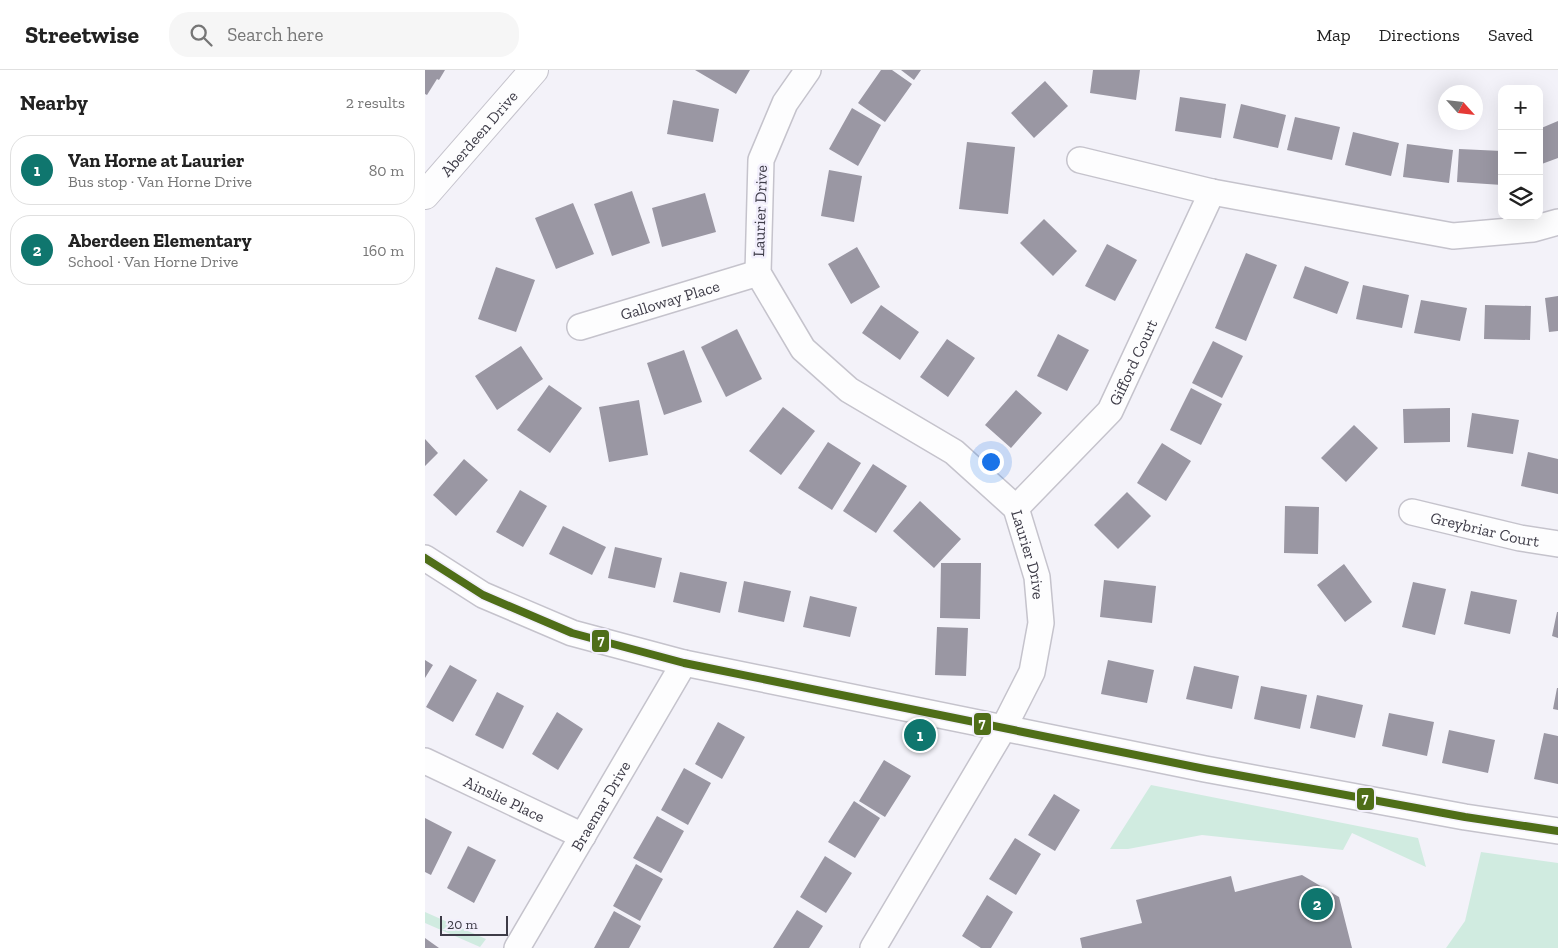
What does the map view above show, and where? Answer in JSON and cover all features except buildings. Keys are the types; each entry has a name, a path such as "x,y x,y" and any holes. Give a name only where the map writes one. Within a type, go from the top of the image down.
{"main road":[{"name":"Aberdeen Drive","path":"425,195 534,70"}],"street":[{"name":"Laurier Drive","path":"808,70 785,103 761,160 758,273 803,349 849,390 954,452 1016,508 1037,577 1041,623 1032,672 1003,729 873,948"},
{"path":"1080,160 1212,192 1453,236 1533,229 1558,222"},
{"name":"Gifford Court","path":"1016,508 1111,411 1212,192"},
{"name":"Galloway Place","path":"580,327 758,273"},
{"name":"Greybriar Court","path":"1412,512 1520,538 1558,544"},
{"path":"425,558 483,595 572,633 684,663 1205,769 1465,817 1558,831"},
{"name":"Braemar Drive","path":"517,948 684,663"},
{"name":"Ainslie Place","path":"425,761 583,836"}],"green space":[{"path":"1151,785 1418,838 1426,867 1352,833 1343,850 1202,835 1128,849 1110,849"},
{"path":"1481,852 1558,863 1558,948 1446,948 1465,921"},
{"path":"425,912 486,939 480,947 425,923"}],"transit line":[{"name":"7","path":"425,558 483,595 572,633 684,663 1205,769 1465,817 1558,831"}],"place":[{"name":"Van Horne at Laurier","path":"920,735"},
{"name":"Aberdeen Elementary","path":"1317,904"}]}
